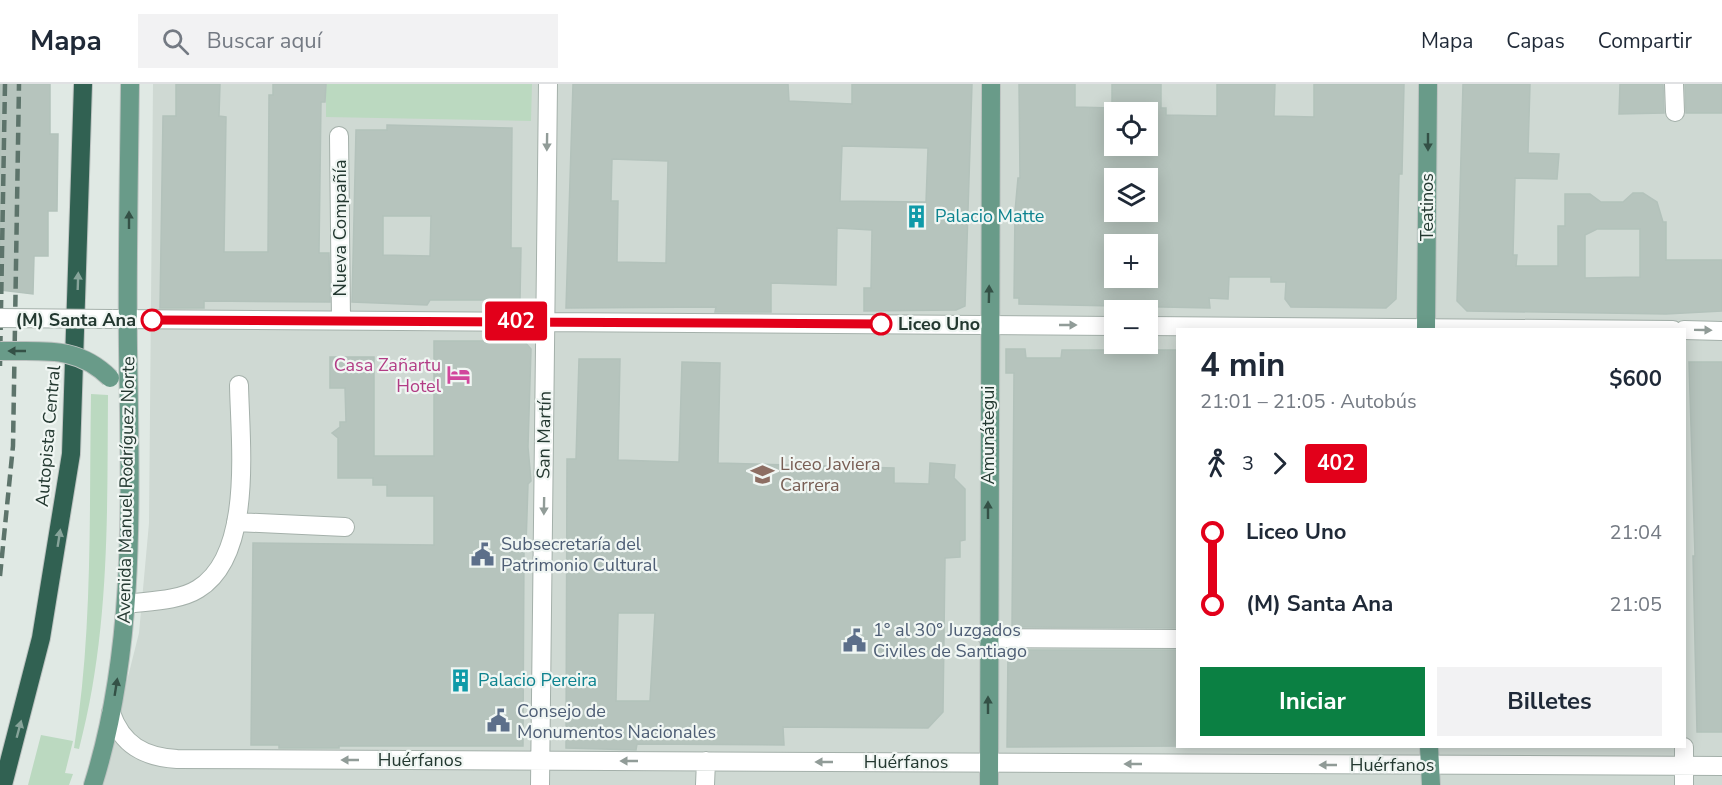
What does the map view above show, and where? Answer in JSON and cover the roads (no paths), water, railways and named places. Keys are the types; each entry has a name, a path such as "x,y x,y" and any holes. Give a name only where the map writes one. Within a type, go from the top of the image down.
{"highway":[{"name":"Autopista Central","path":"3,785 40,638 71,454 83,84"}],"main road":[{"name":"Avenida Manuel Rodríguez Norte","path":"93,785 111,713 126,604 129,398 120,319 130,84"},
{"name":"Amunátegui","path":"989,785 988,325 991,84"},
{"name":"Teatinos","path":"1426,328 1428,84"},
{"path":"0,351 73,353 88,360 129,398"},
{"path":"1429,756 1431,785"}],"street":[{"name":"San Martín","path":"540,785 548,84"},
{"path":"1674,84 1675,112"},
{"name":"Nueva Compañía","path":"339,136 341,321"},
{"path":"0,318 1104,326"},
{"path":"1158,326 1323,328"},
{"path":"1686,330 1722,331"},
{"path":"126,604 196,591 212,579 226,554 236,522 241,492 239,385"},
{"path":"236,522 345,527"},
{"path":"988,638 1176,639"},
{"name":"Huérfanos","path":"111,713 115,725 130,744 139,751 162,758 988,763 1268,756 1429,756 1722,766"},
{"path":"1684,748 1684,785"},
{"path":"705,785 706,761"}],"railway":[{"path":"0,366 5,84"},
{"path":"0,576 13,446 19,84"}],"place":[{"name":"Palacio Matte","path":"917,216"},
{"name":"(M) Santa Ana","path":"152,320"},
{"name":"Liceo Uno","path":"881,324"},
{"name":"Casa Zañartu Hotel","path":"459,375"},
{"name":"Liceo Javiera Carrera","path":"762,474"},
{"name":"Subsecretaría del Patrimonio Cultural","path":"483,554"},
{"name":"1° al 30° Juzgados Civiles de Santiago","path":"855,640"},
{"name":"Palacio Pereira","path":"460,680"},
{"name":"Consejo de Monumentos Nacionales","path":"499,721"}]}
